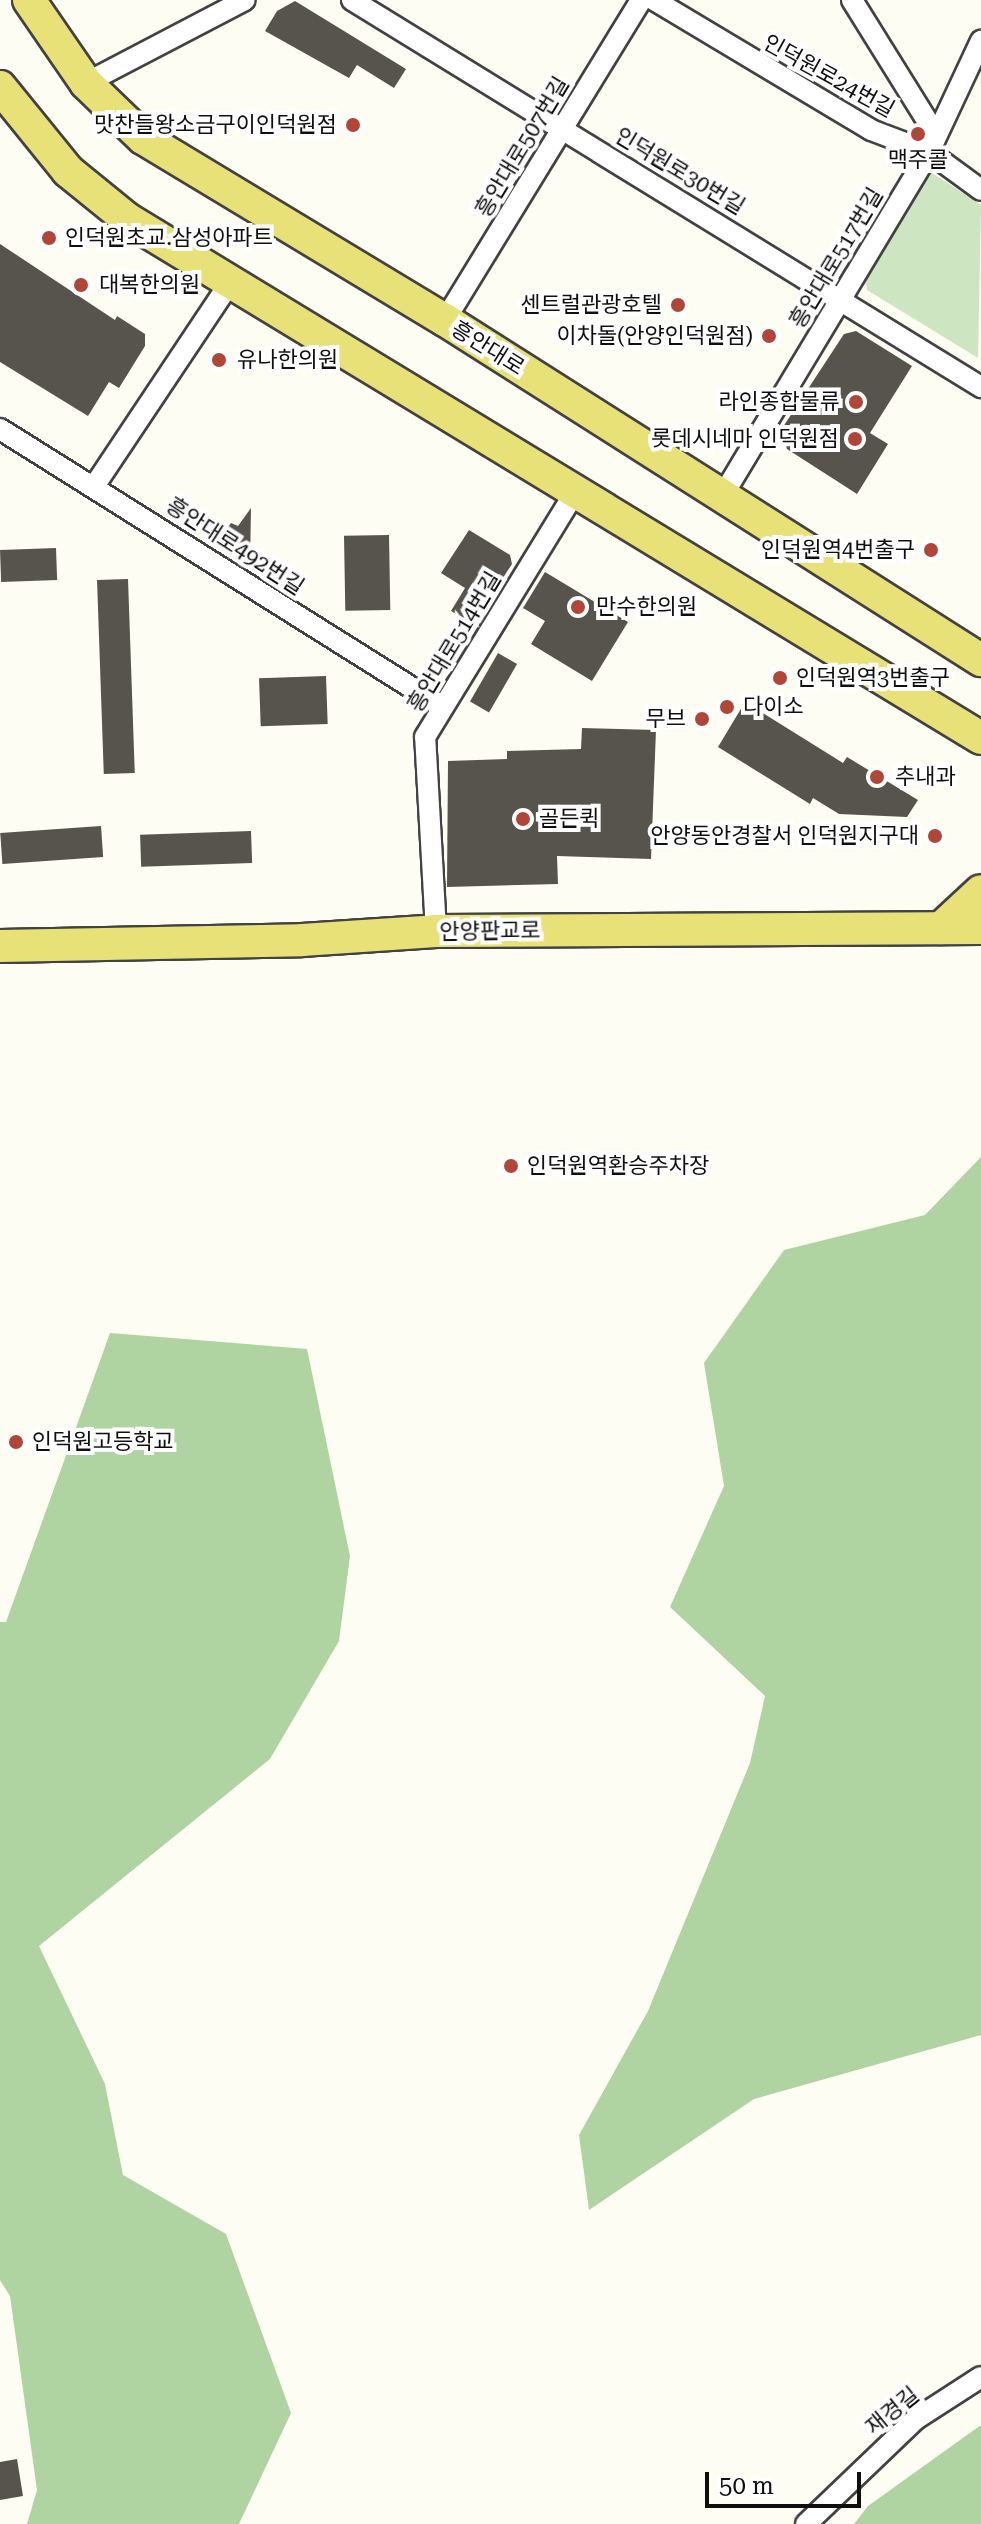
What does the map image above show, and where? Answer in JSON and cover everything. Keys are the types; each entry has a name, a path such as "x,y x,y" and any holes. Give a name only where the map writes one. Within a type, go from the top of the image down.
{"main road":[{"name":"흥안대로","path":"29,0 86,83 143,138 445,320 981,660"},
{"path":"0,87 68,171 127,219 577,489 981,738"},
{"path":"941,928 981,891"},
{"name":"안양판교로","path":"0,946 302,940 436,931 981,928"}],"street":[{"path":"86,83 245,0"},
{"name":"인덕원로30번길","path":"352,0 840,296 981,387"},
{"name":"흥안대로507번길","path":"445,320 641,0"},
{"name":"인덕원로24번길","path":"654,0 871,130 933,144 981,190"},
{"path":"852,0 933,144"},
{"name":"흥안대로517번길","path":"723,495 933,144 981,41"},
{"path":"95,485 231,281"},
{"name":"흥안대로492번길","path":"0,429 95,485 441,706"},
{"name":"흥안대로514번길","path":"436,931 425,737 441,706 577,489"},
{"name":"재경길","path":"806,2524 916,2419 981,2377"}],"green space":[{"path":"929,171 981,205 978,358 867,290 864,264"},
{"path":"981,1157 981,2035 754,2099 589,2210 579,2135 648,2011 750,1763 765,1696 670,1607 724,1486 704,1363 784,1250 925,1215"},
{"path":"110,1333 307,1349 350,1556 339,1641 270,1759 39,1946 105,2084 123,2175 226,2234 291,2413 239,2524 27,2524 37,2490 10,2296 0,2280 0,1622 6,1622"},
{"path":"981,2425 981,2524 854,2524 868,2506"}],"building":[{"path":"295,1 406,69 394,88 357,65 349,78 265,31 277,11"},
{"path":"0,244 115,320 117,316 145,334 145,346 119,388 109,382 88,416 0,362"},
{"path":"856,331 912,366 870,433 888,444 857,494 787,449 781,430 844,334"},
{"path":"251,508 250,564 216,544 231,523 238,526"},
{"path":"469,530 510,555 512,564 473,624 451,611 465,588 441,573"},
{"path":"389,535 390,610 345,611 344,536"},
{"path":"56,548 57,580 1,582 0,550"},
{"path":"545,572 628,622 592,681 531,644 545,621 523,608"},
{"path":"128,579 135,773 104,774 97,580"},
{"path":"498,653 517,664 489,712 470,701"},
{"path":"326,676 328,724 261,726 259,678"},
{"path":"745,702 843,763 847,757 918,800 907,817 839,814 813,798 810,804 718,747"},
{"path":"582,728 656,730 651,859 557,856 558,884 447,887 448,761 507,759 507,751 581,749"},
{"path":"101,826 103,857 2,864 0,833"},
{"path":"251,831 252,863 141,867 140,835"},
{"path":"17,2459 23,2496 0,2500 0,2462"}],"place":[{"name":"맛찬들왕소금구이인덕원점","path":"353,125"},
{"name":"맥주콜","path":"918,134"},
{"name":"인덕원초교.삼성아파트","path":"49,238"},
{"name":"대복한의원","path":"81,285"},
{"name":"센트럴관광호텔","path":"678,305"},
{"name":"이차돌(안양인덕원점)","path":"769,336"},
{"name":"유나한의원","path":"219,360"},
{"name":"라인종합물류","path":"856,402"},
{"name":"롯데시네마 인덕원점","path":"855,439"},
{"name":"인덕원역4번출구","path":"931,550"},
{"name":"만수한의원","path":"578,607"},
{"name":"인덕원역3번출구","path":"780,678"},
{"name":"다이소","path":"727,707"},
{"name":"무브","path":"702,719"},
{"name":"추내과","path":"877,777"},
{"name":"골든퀵","path":"523,819"},
{"name":"안양동안경찰서 인덕원지구대","path":"935,836"},
{"name":"인덕원역환승주차장","path":"511,1166"},
{"name":"인덕원고등학교","path":"16,1442"}]}
